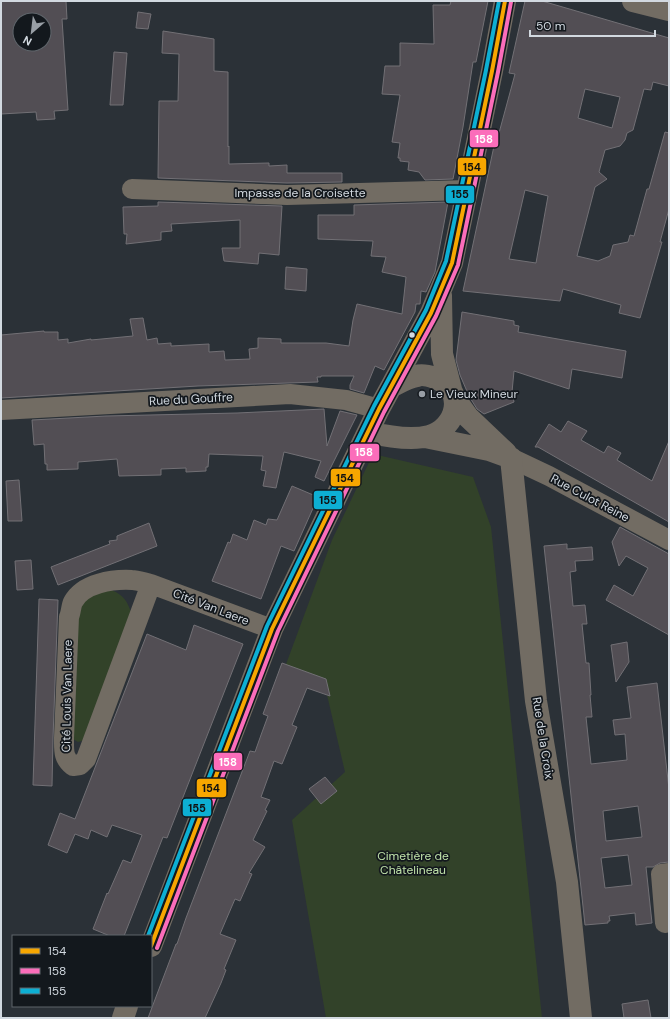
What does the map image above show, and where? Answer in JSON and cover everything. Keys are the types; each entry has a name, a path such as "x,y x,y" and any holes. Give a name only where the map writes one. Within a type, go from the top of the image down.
{"street":[{"path":"152,943 272,629 379,409 431,313 452,263 468,190 505,1"},
{"path":"633,1 669,10"},
{"name":"Impasse de la Croisette","path":"132,189 288,195 468,190"},
{"path":"368,432 382,436 414,438 425,437 436,433 447,424 455,408 453,394 442,354 441,289"},
{"path":"391,387 410,378 421,375 431,376 445,382 475,425 511,458"},
{"name":"Rue du Gouffre","path":"1,410 290,394 346,400 379,409"},
{"path":"425,437 490,450 511,458"},
{"name":"Rue Culot Reine","path":"511,458 549,476 669,540"},
{"name":"Rue de la Croix","path":"511,458 536,701 567,882 581,1018"},
{"name":"Cité Louis Van Laere","path":"134,580 150,584 86,760 80,765 74,766 68,762 64,754 70,617 73,602 79,594 91,587 109,581 134,580"},
{"name":"Cité Van Laere","path":"150,584 272,629"},
{"path":"665,923 661,874 669,873"},
{"path":"123,1018 128,1007"}],"green space":[{"name":"Cimetière de Châtelineau","path":"373,454 473,477 491,527 542,1018 326,1018 292,820 345,772 324,682 285,667 332,540"},
{"path":"109,589 122,596 132,615 85,740 78,742 73,739 76,625 82,599"}],"building":[{"path":"1,1 66,1 67,19 62,19 68,110 54,111 55,119 37,120 36,112 1,114"},
{"path":"451,1 488,1 476,62 473,62 453,179 425,180 419,172 408,170 409,162 400,161 400,158 398,158 400,143 392,142 400,95 382,94 385,66 400,66 400,43 434,44 433,5 450,5"},
{"path":"525,1 542,1 669,38 669,86 653,82 651,90 644,89 633,130 627,133 625,140 620,146 605,150 599,172 607,179 595,187 577,256 598,261 610,256 613,245 628,242 630,235 634,236 665,132 669,133 669,209 660,242 662,242 640,318 619,313 621,305 563,289 560,301 463,291 497,132 499,133 515,74 509,73","holes":["585,89 620,97 612,128 578,118","525,190 548,196 536,263 509,259"]},
{"path":"138,12 151,14 148,29 136,28"},
{"path":"163,31 214,39 214,71 228,72 229,164 269,163 269,166 287,165 287,173 342,173 342,182 287,183 158,178 159,101 178,101 179,54 162,53"},
{"path":"114,52 127,53 123,105 110,105"},
{"path":"158,202 282,206 279,255 259,253 258,264 224,261 222,248 240,248 240,220 171,224 172,231 161,232 161,240 126,244 127,234 124,234 123,207 158,206"},
{"path":"448,202 435,272 426,292 421,291 420,304 416,304 415,312 384,370 375,366 364,393 350,389 354,376 321,376 317,377 318,382 198,386 1,398 1,335 44,331 58,332 58,340 68,339 68,343 91,339 133,336 130,319 143,318 147,340 157,338 158,344 171,343 171,346 209,344 209,352 224,351 225,360 250,359 249,349 258,348 258,338 281,339 281,343 326,343 349,346 357,304 402,314 406,277 382,272 386,257 371,256 373,241 318,239 318,215 354,215 354,205"},
{"path":"286,267 307,269 306,291 285,289"},
{"path":"462,312 514,321 514,325 519,326 518,332 626,351 622,378 572,369 569,389 514,371 512,392 514,402 484,414 477,409 469,396 460,375 456,360"},
{"path":"324,409 327,446 340,411 357,415 324,481 315,477 321,461 284,452 276,488 263,486 266,471 261,470 263,456 209,454 208,467 206,467 206,471 186,472 186,468 161,469 161,475 119,476 117,459 78,462 78,469 47,470 47,464 45,464 44,444 34,445 32,420 106,416 237,413"},
{"path":"568,421 587,431 581,440 604,453 608,446 621,453 617,460 652,481 669,441 669,522 538,447 535,447 549,424 561,432"},
{"path":"19,480 22,521 8,521 6,481"},
{"path":"292,486 318,497 294,551 281,546 261,599 212,581 228,542 230,543 233,534 247,540 254,520 266,525 268,519 277,520"},
{"path":"149,523 157,546 58,585 51,567 110,544 109,541 117,540 117,536"},
{"path":"620,527 669,554 669,635 606,600 614,585 633,596 648,568 626,556 619,566 612,542"},
{"path":"567,544 567,549 592,547 593,560 575,561 576,571 570,572 573,606 585,605 587,624 582,624 586,663 589,663 592,717 586,717 591,764 627,760 625,734 615,735 613,720 631,718 627,687 657,683 669,789 669,862 660,863 653,867 646,867 652,923 636,925 635,913 609,916 610,921 608,921 608,923 585,925 544,546","holes":["638,806 642,837 606,841 603,811","628,855 632,885 605,888 601,858"]},
{"path":"31,560 33,589 17,590 15,561"},
{"path":"39,599 58,600 52,786 33,785"},
{"path":"194,625 243,644 167,838 163,837 124,935 108,935 93,929 107,893 108,894 123,860 131,863 142,835 112,825 107,837 91,830 88,839 75,834 67,853 48,845 60,813 75,819 147,634 186,650"},
{"path":"627,642 629,662 616,682 611,645"},
{"path":"282,663 326,679 330,696 307,688 292,725 297,727 282,764 274,761 261,797 270,800 265,810 267,811 253,840 265,847 249,873 252,874 240,901 235,899 220,934 236,940 224,969 226,970 221,983 205,1018 148,1018 250,751 255,752 268,716 263,714"},
{"path":"325,777 337,791 321,804 309,789"},
{"path":"648,1000 651,1018 624,1018 622,1004"}],"transit line":[{"name":"155","path":"148,935 267,626 374,406 426,310 446,261 499,1"},
{"name":"154","path":"152,943 272,629 379,409 431,313 452,263 505,1"},
{"name":"158","path":"157,948 278,631 384,412 436,316 458,265 511,2"}],"place":[{"name":"Le Vieux Mineur","path":"422,394"}]}
